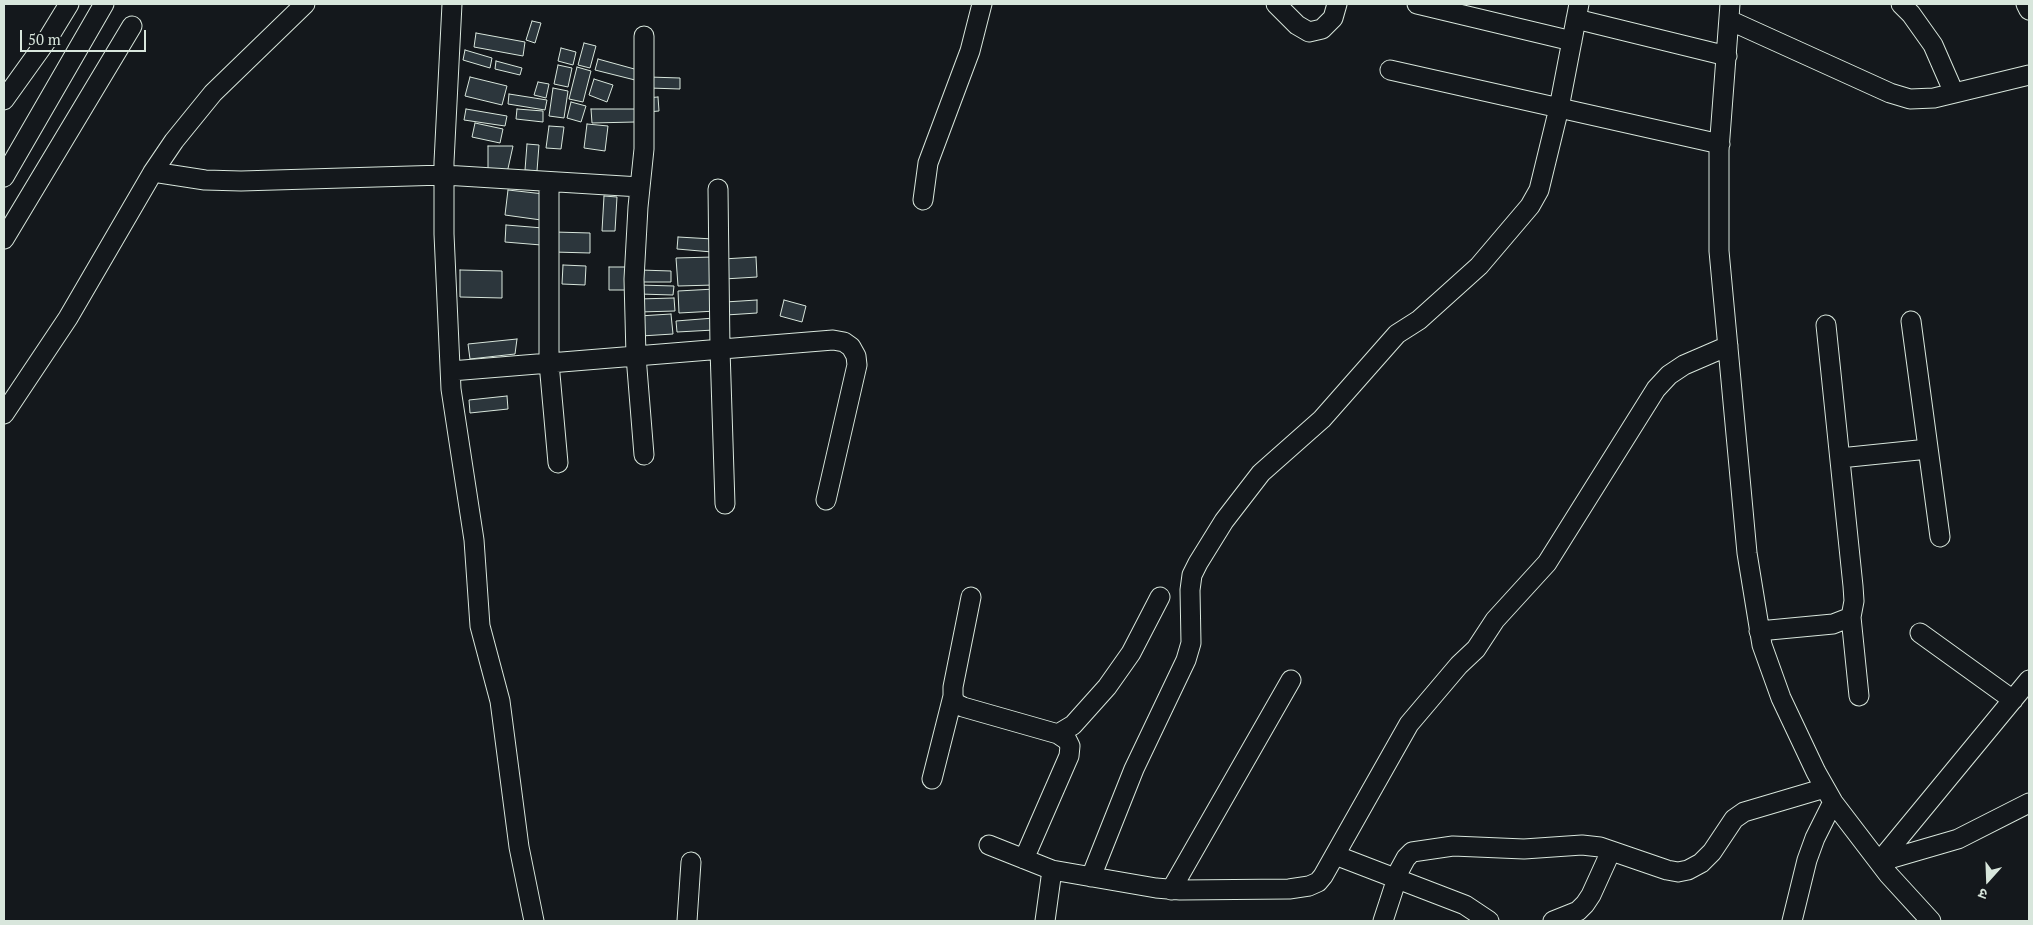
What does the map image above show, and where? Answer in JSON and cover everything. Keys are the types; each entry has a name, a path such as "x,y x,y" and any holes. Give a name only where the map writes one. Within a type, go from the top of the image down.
{"street":[{"path":"4,100 47,40 69,4"},
{"path":"4,177 104,4"},
{"path":"4,414 68,318 153,172 174,141 213,93 305,4"},
{"path":"452,4 444,175 444,234 450,371 474,540 480,626 500,701 519,847 534,921"},
{"path":"923,200 928,164 970,51 982,4"},
{"path":"1276,4 1297,25 1309,32 1322,29 1333,18 1337,4"},
{"path":"1417,4 1572,41"},
{"path":"1901,4 1911,14 1933,45 1954,93"},
{"path":"2026,4 2029,10"},
{"path":"1091,877 1134,770 1186,660 1191,643 1191,582 1198,562 1224,521 1261,474 1322,419 1397,334 1419,320 1480,266 1530,206 1539,190 1559,108 1578,12 1727,56"},
{"path":"1931,921 1879,862 1829,795 1781,698 1762,645 1747,553 1719,252 1720,144 1730,12 1890,94 1910,98 1934,98 2029,75"},
{"path":"4,239 132,26"},
{"path":"644,36 644,149 638,206 634,279 636,356 644,454"},
{"path":"1390,70 1720,144"},
{"path":"153,172 205,180 241,181 444,175 640,187"},
{"path":"549,182 549,363 558,463"},
{"path":"718,188 720,349 725,504"},
{"path":"1911,321 1940,537"},
{"path":"1826,325 1853,586 1854,601 1851,617 1859,696"},
{"path":"450,371 833,340 844,342 851,347 856,356 857,365 826,500"},
{"path":"989,845 1052,870 1171,890 1289,889 1309,886 1318,882 1408,724 1459,665 1476,649 1495,620 1547,563 1656,390 1669,375 1684,365 1728,346"},
{"path":"1840,458 1928,449"},
{"path":"932,779 952,696 971,597"},
{"path":"1058,734 1073,725 1107,687 1131,653 1160,597"},
{"path":"1759,631 1833,624 1851,617"},
{"path":"1920,634 2013,700"},
{"path":"1171,890 1291,680"},
{"path":"1879,862 2029,680"},
{"path":"952,696 955,703 963,707 1058,734 1067,740 1070,746 1069,756 1024,859"},
{"path":"1384,921 1397,878 1406,858 1412,852 1453,846 1524,849 1582,845 1611,851 1678,872 1688,870 1701,863 1712,852 1734,819 1744,812 1829,795"},
{"path":"1792,921 1807,860 1829,795"},
{"path":"1879,862 1958,839 2029,803"},
{"path":"1553,921 1578,911 1586,904 1592,896 1611,851"},
{"path":"1335,855 1465,905 1490,921"},
{"path":"687,921 692,862"},
{"path":"1045,921 1052,870"}],"building":[{"path":"532,21 541,23 535,43 526,40"},
{"path":"476,33 525,42 523,56 474,47"},
{"path":"584,43 596,46 590,68 578,65"},
{"path":"561,48 576,52 573,65 558,61"},
{"path":"465,50 492,58 490,68 463,60"},
{"path":"598,59 638,70 635,80 595,70"},
{"path":"496,61 522,68 520,75 495,69"},
{"path":"558,65 572,68 568,87 554,84"},
{"path":"577,67 591,71 583,102 569,99"},
{"path":"470,77 507,86 502,105 465,96"},
{"path":"649,77 680,78 680,89 649,88"},
{"path":"594,79 613,85 607,102 589,95"},
{"path":"538,82 549,84 546,98 534,95"},
{"path":"553,88 568,91 564,118 549,116"},
{"path":"509,94 547,100 545,110 508,104"},
{"path":"658,97 659,111 647,112 646,98"},
{"path":"571,102 586,106 581,122 567,118"},
{"path":"466,109 507,116 505,126 464,120"},
{"path":"517,109 543,111 543,122 516,119"},
{"path":"591,109 635,109 635,122 592,123"},
{"path":"475,123 503,129 500,143 472,137"},
{"path":"587,124 608,126 605,151 584,148"},
{"path":"549,126 564,127 561,149 546,148"},
{"path":"527,144 539,145 537,171 525,170"},
{"path":"488,146 513,146 507,173 488,173"},
{"path":"508,190 544,194 541,220 505,215"},
{"path":"604,196 617,197 615,231 602,231"},
{"path":"506,225 543,228 541,245 505,242"},
{"path":"555,232 590,233 590,253 554,252"},
{"path":"678,237 713,239 712,252 677,249"},
{"path":"713,257 714,285 678,286 676,258"},
{"path":"756,257 757,277 724,279 723,259"},
{"path":"563,265 586,266 585,285 562,284"},
{"path":"609,267 627,267 627,290 609,290"},
{"path":"460,270 502,271 502,298 460,297"},
{"path":"640,270 671,271 671,282 639,282"},
{"path":"639,285 674,286 673,295 639,294"},
{"path":"715,289 716,311 679,313 678,291"},
{"path":"674,298 675,311 639,312 638,299"},
{"path":"757,300 757,313 726,315 725,302"},
{"path":"784,300 806,306 802,322 780,316"},
{"path":"671,314 673,334 641,336 639,316"},
{"path":"714,318 714,330 677,332 676,321"},
{"path":"517,339 515,354 470,359 468,344"},
{"path":"507,396 508,409 470,413 469,400"}]}
